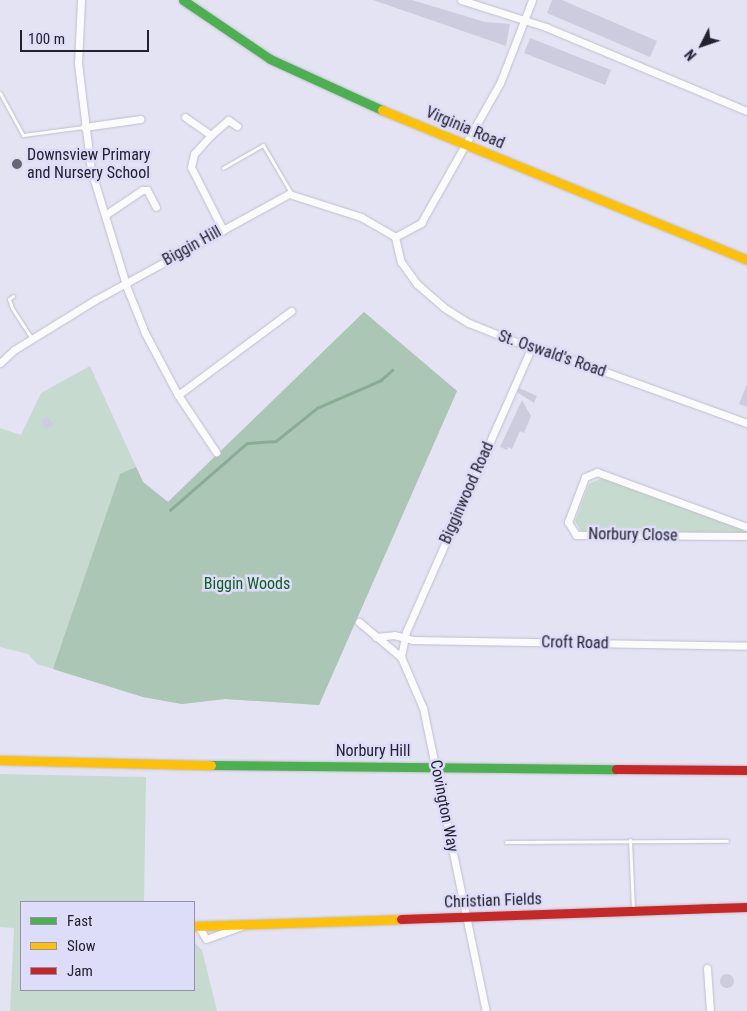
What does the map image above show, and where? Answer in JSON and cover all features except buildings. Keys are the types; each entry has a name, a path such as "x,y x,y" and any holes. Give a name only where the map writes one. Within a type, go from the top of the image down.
{"street":[{"path":"81,0 78,54 84,127 91,170 145,333 178,395 216,452"},
{"name":"Virginia Road","path":"183,0 193,3 248,46 300,75 747,260"},
{"path":"461,0 524,20 747,111"},
{"path":"292,194 361,217 395,237 421,223 500,83 532,0"},
{"path":"185,117 211,135"},
{"path":"84,127 140,119"},
{"path":"223,230 197,184 192,167 194,154 211,135 228,120 237,126"},
{"path":"105,215 142,190 150,193 156,207"},
{"name":"Biggin Hill","path":"0,363 32,339 127,282 292,194"},
{"name":"St. Oswald's Road","path":"395,237 401,262 434,300 469,323 531,348 545,350 747,423"},
{"path":"178,395 291,311"},
{"name":"Bigginwood Road","path":"401,656 403,638 531,348"},
{"name":"Norbury Close","path":"747,527 597,472 585,477 568,522 576,534 747,536"},
{"name":"Covington Way","path":"360,622 401,656 420,697 486,1011"},
{"name":"Croft Road","path":"376,637 747,646"},
{"name":"Norbury Hill","path":"0,760 225,766 436,766 747,770"},
{"name":"Christian Fields","path":"196,926 241,926 747,907"},
{"path":"707,968 710,1011"}],"lane":[{"path":"0,92 23,135 84,127"},
{"path":"223,168 263,145 292,194"},
{"path":"13,296 9,299 12,308 32,339"},
{"path":"630,840 633,910"},
{"path":"506,842 727,841"}],"green space":[{"name":"Biggin Woods","path":"364,312 457,391 319,705 225,699 182,704 143,697 37,664 28,654 0,647 0,428 21,435 41,393 90,366 143,482 168,502"},
{"name":"Biggin Woods","path":"364,312 457,391 319,705 225,699 182,704 143,697 53,669 120,474 136,467 143,482 168,502"},
{"path":"602,478 742,529 746,533 581,531 575,521 589,484"},
{"path":"0,774 146,777 144,901 20,901 20,991 195,991 195,943 202,950 217,1011 10,1011 14,928 0,927"}],"waterway":[{"path":"170,510 247,443 276,441 317,408 381,380 392,370"}],"traffic: fast":[{"path":"183,0 270,59 382,110"},
{"path":"211,765 616,769"}],"traffic: slow":[{"path":"382,110 747,260"},
{"path":"0,760 211,765"},
{"path":"195,926 401,919"}],"traffic: jam":[{"path":"616,769 747,770"},
{"path":"401,919 747,907"}],"place":[{"name":"Downsview Primary and Nursery School","path":"17,164"}]}
